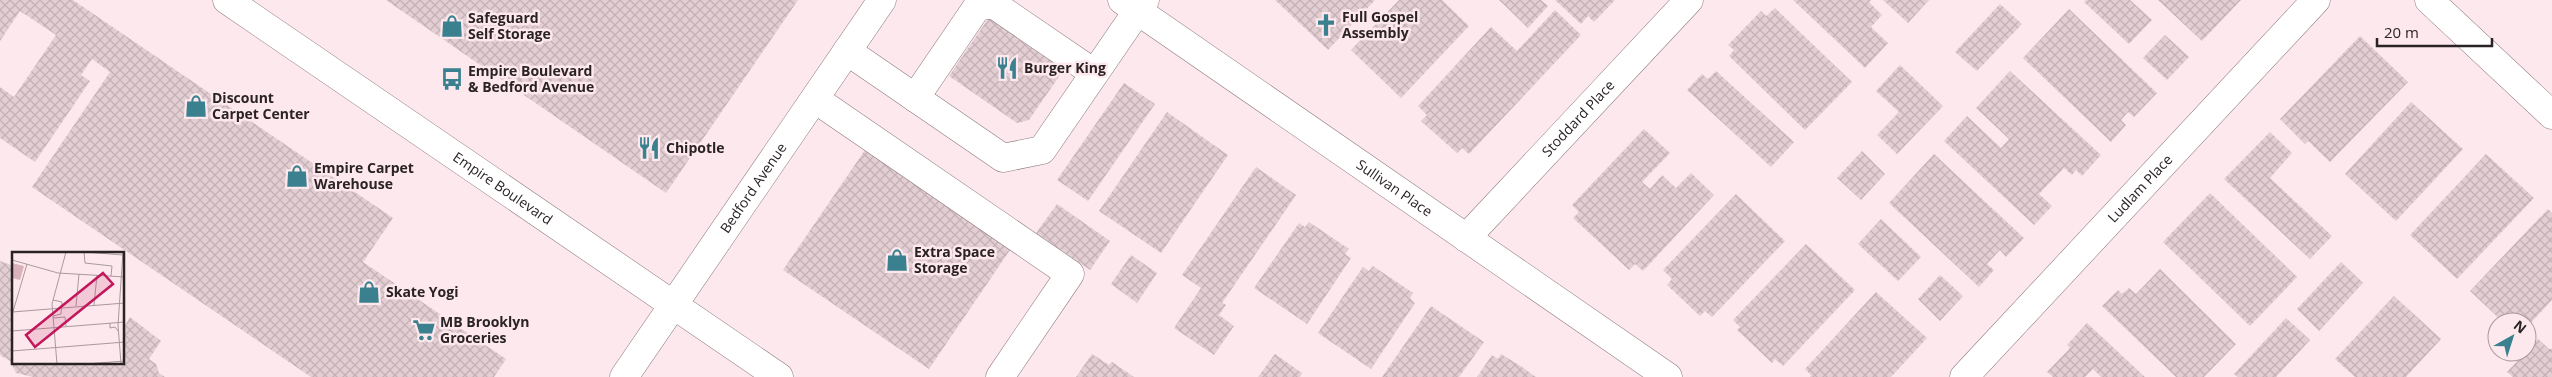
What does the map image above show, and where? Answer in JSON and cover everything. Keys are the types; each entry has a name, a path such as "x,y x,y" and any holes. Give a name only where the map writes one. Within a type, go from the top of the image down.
{"street":[{"name":"Empire Boulevard","path":"227,0 779,377"},
{"name":"Bedford Avenue","path":"624,377 882,0"},
{"name":"Stoddard Place","path":"1466,238 1689,0"},
{"name":"Ludlam Place","path":"1964,377 2316,0"},
{"path":"2429,0 2552,115"},
{"path":"915,98 978,7 993,4 1094,73"},
{"path":"847,51 1003,158 1042,150 1094,73 1135,4"},
{"name":"Sullivan Place","path":"1135,4 1466,238 1668,377"},
{"path":"815,99 1070,274 1000,377"}],"building":[{"path":"0,0 73,0 393,218 363,262 506,359 494,377 311,377 32,187 110,72 92,59 81,75 90,81 35,162 0,138 0,87 14,97 56,35 20,11 0,41"},
{"path":"386,0 798,0 666,193"},
{"name":"Full Gospel Assembly","path":"1275,0 1375,0 1328,50"},
{"path":"1399,0 1442,0 1469,26 1401,98 1351,50"},
{"path":"1499,0 1541,0 1548,6 1528,28"},
{"path":"1555,0 1615,0 1594,22 1588,16 1581,24"},
{"path":"1793,0 1871,0 1869,2 1882,15 1871,27 1888,43 1865,68"},
{"path":"1883,0 1929,0 1908,23"},
{"path":"2086,0 2130,0 2152,20 2129,44 2084,2"},
{"path":"2158,0 2241,0 2202,41"},
{"path":"2000,4 2022,24 1977,71 1955,52"},
{"path":"1775,8 1852,82 1805,130 1729,56 1734,50 1728,45 1761,11 1766,16"},
{"path":"2069,9 2157,93 2134,117 2128,112 2121,120 2126,125 2111,142 2023,58"},
{"path":"1555,10 1581,35 1469,154 1462,148 1457,153 1421,121 1427,115 1418,106 1491,27 1517,51"},
{"name":"Burger King","path":"990,16 1058,62 1060,75 1029,120 1017,123 949,76"},
{"path":"2165,35 2189,57 2167,80 2143,58"},
{"path":"2360,36 2408,82 2330,162 2308,141 2305,144 2280,119"},
{"path":"1900,65 1943,106 1897,154 1877,135 1899,112 1876,91"},
{"path":"1716,71 1794,142 1771,167 1687,90 1702,74 1708,79"},
{"path":"2010,71 2101,155 2082,176 2076,170 2072,175 2064,168 2039,194 2052,206 2034,225 1944,141 1967,116 2001,148 2009,139 1976,108"},
{"path":"1124,83 1155,104 1088,201 1057,180"},
{"path":"2411,102 2463,149 2396,221 2345,174"},
{"path":"1167,112 1228,155 1161,253 1099,211"},
{"path":"1644,129 1670,153 1642,182 1650,189 1662,175 1676,188 1691,173 1714,195 1643,271 1635,264 1629,270 1573,218 1579,212 1572,205"},
{"path":"2270,132 2292,153 2270,178 2332,236 2310,259 2224,179"},
{"name":"Extra Space Storage","path":"865,150 1010,250 929,369 783,270"},
{"path":"1862,151 1885,174 1861,200 1837,178"},
{"path":"1934,154 2024,238 2006,257 2000,250 1987,264 1994,270 1979,287 1889,203"},
{"path":"2486,154 2534,198 2457,279 2410,235"},
{"path":"1256,167 1296,195 1222,303 1226,305 1219,315 1234,326 1214,355 1174,328 1201,288 1182,275"},
{"path":"2210,193 2297,277 2250,326 2163,242"},
{"path":"1736,194 1785,241 1712,317 1705,311 1700,316 1667,285 1672,279 1663,270"},
{"path":"1057,204 1110,241 1090,270 1036,233"},
{"path":"2548,209 2552,213 2552,300 2537,316 2537,312 2492,312 2470,291"},
{"path":"1881,219 1921,257 1898,281 1858,244"},
{"path":"1309,222 1349,249 1345,254 1351,258 1307,324 1254,288 1299,223 1305,227"},
{"path":"1806,244 1855,290 1783,366 1775,359 1772,363 1737,330 1740,327 1733,320"},
{"path":"1131,255 1157,273 1137,303 1111,284"},
{"path":"0,261 11,265 12,268 12,364 125,364 125,325 130,317 161,341 149,359 156,364 159,373 165,377 33,377 16,373 10,361 0,355"},
{"path":"2341,262 2363,283 2319,331 2297,309"},
{"path":"1373,266 1413,293 1410,298 1415,303 1371,369 1318,333 1363,267 1369,271"},
{"path":"2160,269 2236,344 2204,377 2176,377 2102,306 2118,290 2122,294 2129,288 2136,294"},
{"path":"1940,275 1963,296 1940,321 1918,299"},
{"path":"1876,292 1927,338 1891,377 1810,377 1811,375 1805,369"},
{"path":"2394,296 2441,339 2406,377 2355,377 2335,359"},
{"path":"1431,306 1484,342 1459,377 1382,377"},
{"path":"2286,318 2310,340 2276,377 2238,377 2234,374"},
{"path":"2087,323 2145,377 2101,377 2093,369 2085,377 2053,377 2047,372 2070,348 2067,345"},
{"path":"2537,340 2549,349 2552,349 2552,377 2513,377 2507,372 2516,362 2537,362"},
{"path":"1092,354 1109,365 1112,362 1134,377 1076,377"},
{"path":"1275,354 1302,373 1300,377 1258,377"},
{"path":"1501,354 1536,377 1477,377 1492,355 1498,359"}],"place":[{"name":"Full Gospel Assembly","path":"1326,25"},
{"name":"Safeguard Self Storage","path":"452,26"},
{"name":"Burger King","path":"1007,68"},
{"name":"Empire Boulevard & Bedford Avenue","path":"452,79"},
{"name":"Discount Carpet Center","path":"196,106"},
{"name":"Chipotle","path":"649,148"},
{"name":"Empire Carpet Warehouse","path":"297,176"},
{"name":"Extra Space Storage","path":"897,260"},
{"name":"Skate Yogi","path":"369,292"},
{"name":"MB Brooklyn Groceries","path":"424,330"}]}
